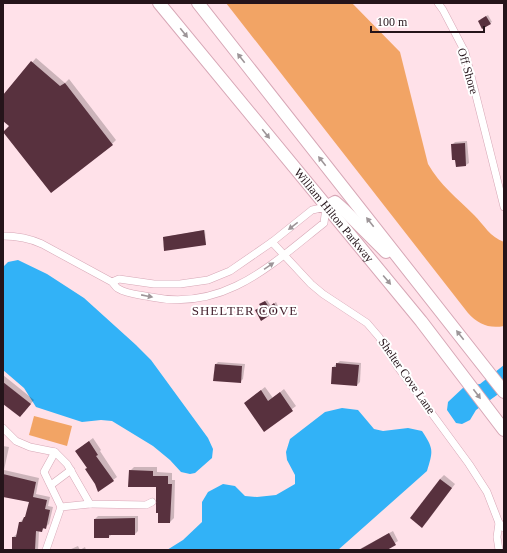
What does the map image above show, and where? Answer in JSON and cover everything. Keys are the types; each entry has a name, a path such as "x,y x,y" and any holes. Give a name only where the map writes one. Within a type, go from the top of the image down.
{"highway":[{"name":"William Hilton Parkway","path":"159,3 421,321 504,430"},
{"name":"William Hilton Parkway","path":"198,3 504,392"},
{"path":"326,207 335,202 428,294"}],"street":[{"name":"Off Shore","path":"438,3 465,52 504,206"},
{"path":"3,236 20,236 31,239 112,282 119,289 135,294 166,300 192,300 213,295 241,284 284,255 324,223 326,207 312,210 272,242 230,271 208,280 180,284 154,284 119,279 112,282"},
{"name":"Shelter Cove Lane","path":"272,242 311,284 323,294 367,323 379,337 397,366 469,464 487,492 502,526 497,537 500,550"},
{"path":"3,428 16,441 30,447 55,452 68,464 90,504"},
{"path":"46,550 61,507 44,472 55,452"},
{"path":"51,485 71,470"},
{"path":"61,507 90,504 146,506 152,502"}],"shaded area":[{"path":"226,3 352,3 400,52 428,164 449,191 491,234 504,242 504,326 493,327 484,325 468,313"},
{"path":"34,416 72,426 67,446 29,435"}],"water":[{"path":"18,260 47,274 84,298 151,360 208,438 213,449 212,458 195,473 190,474 181,472 170,460 153,446 112,421 101,420 82,422 36,407 24,388 3,370 3,267 8,262"},
{"path":"504,365 504,390 476,410 470,420 462,424 456,423 447,410 448,402 465,386 480,384"},
{"path":"342,408 358,410 374,429 383,431 408,428 422,431 429,442 431,454 427,471 338,550 167,550 183,540 202,522 202,502 208,492 223,484 235,486 245,496 257,497 276,495 295,484 295,475 287,460 286,452 290,439 325,412"}],"building":[{"path":"486,16 491,24 482,29 478,21"},
{"path":"31,61 60,86 65,83 113,145 51,193 3,132 9,126 3,121 3,95"},
{"path":"465,143 466,166 456,167 455,160 452,160 451,144"},
{"path":"204,230 206,245 164,251 163,237"},
{"path":"265,301 269,307 274,303 278,310 261,321 255,310 261,307 259,304"},
{"path":"336,363 359,365 357,386 331,384 332,367 336,367"},
{"path":"215,364 242,366 241,383 213,381"},
{"path":"3,382 31,404 20,417 3,404"},
{"path":"261,390 268,401 280,392 293,411 264,432 244,403"},
{"path":"89,441 98,455 96,456 114,481 98,492 95,484 85,469 87,468 75,451"},
{"path":"129,470 153,471 153,476 168,476 168,484 172,484 170,523 158,523 158,513 156,513 156,487 128,487"},
{"path":"3,474 36,482 33,497 47,500 45,509 50,510 46,529 43,528 42,532 36,531 35,550 12,550 12,537 16,537 19,522 22,522 25,517 29,502 3,497"},
{"path":"440,479 452,488 422,528 410,518"},
{"path":"135,518 135,535 109,535 109,538 94,538 94,519"},
{"path":"389,533 396,545 387,550 359,550"}],"district":[{"name":"SHELTER COVE","path":"245,310"}]}
